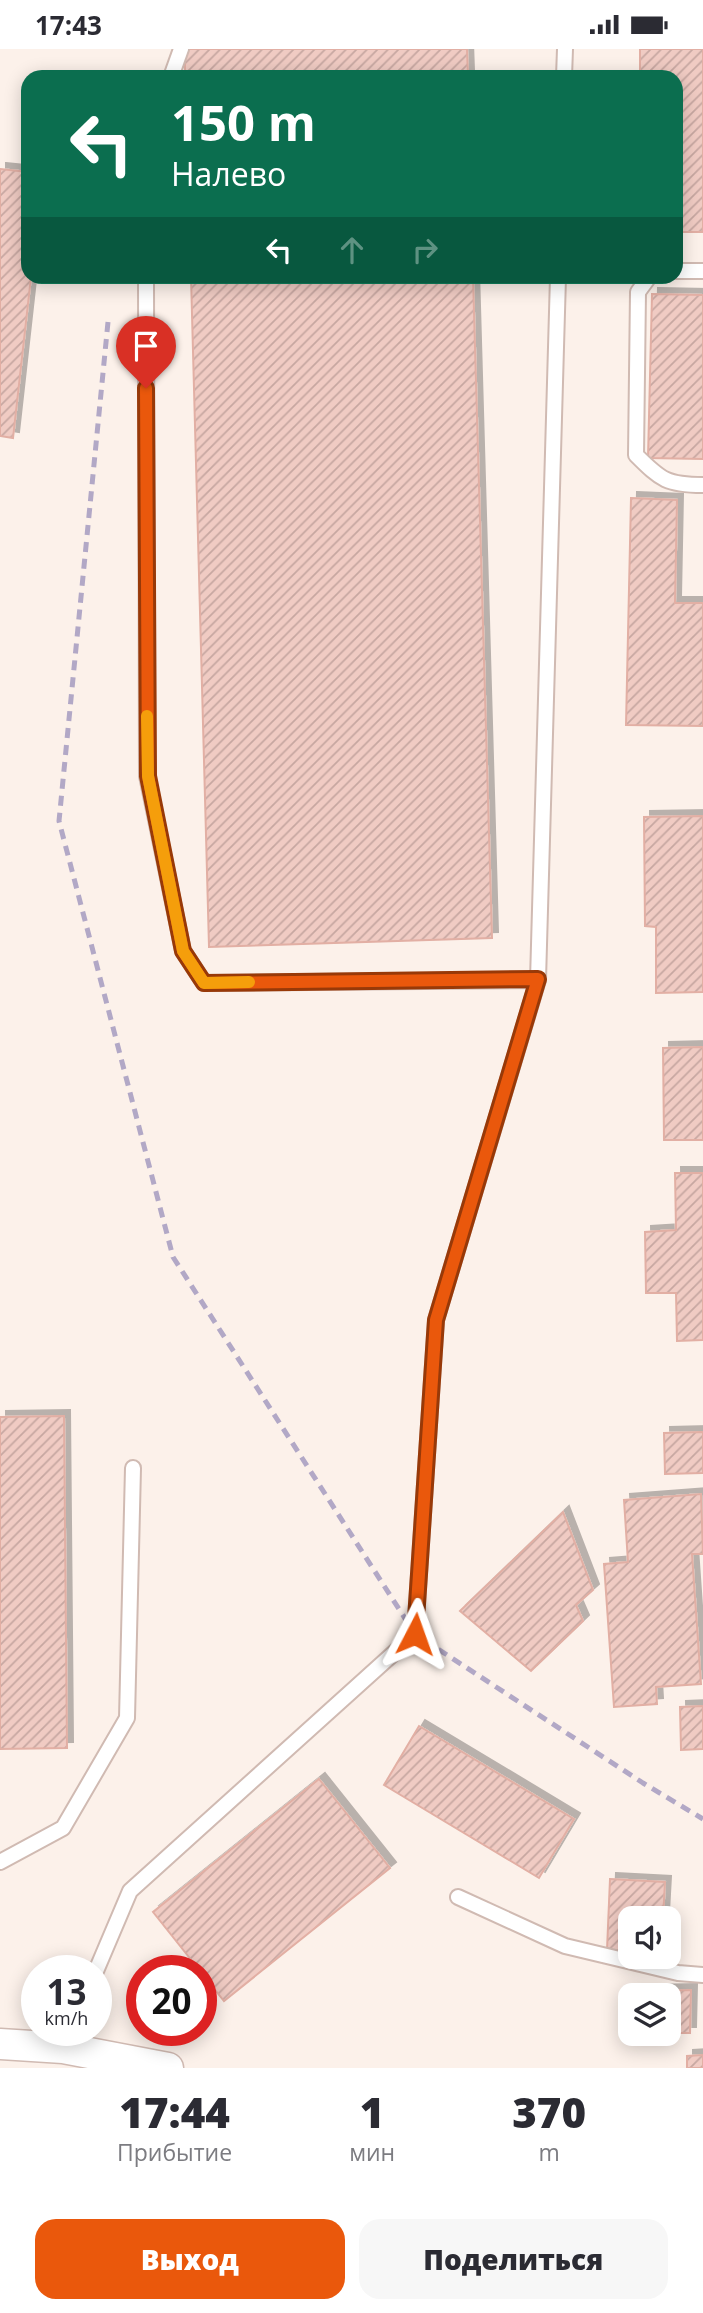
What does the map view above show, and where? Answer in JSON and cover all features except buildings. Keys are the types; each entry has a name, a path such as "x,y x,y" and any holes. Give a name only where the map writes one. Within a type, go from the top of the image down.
{"street":[{"path":"0,2044 21,2042"},
{"path":"91,2046 168,2068"}],"lane":[{"path":"174,70 181,49"},
{"path":"564,70 565,49"},
{"path":"683,271 703,271"},
{"path":"146,284 148,776 183,951 204,983 538,979"},
{"path":"103,1955 130,1891 415,1634 436,1320 538,979 558,284"},
{"path":"644,284 638,292 636,455 657,476 678,485 703,485"},
{"path":"0,1862 62,1828 127,1718 133,1468"},
{"path":"458,1897 565,1946 678,1973 703,1975"}],"railway":[{"path":"108,322 59,821 173,1257 415,1634 643,1783 703,1819"}],"slow traffic":[{"path":"147,716 148,776 183,951 204,983 249,982"}],"route":[{"path":"146,388 148,776 183,951 204,983 538,979 436,1320 415,1634"}]}
